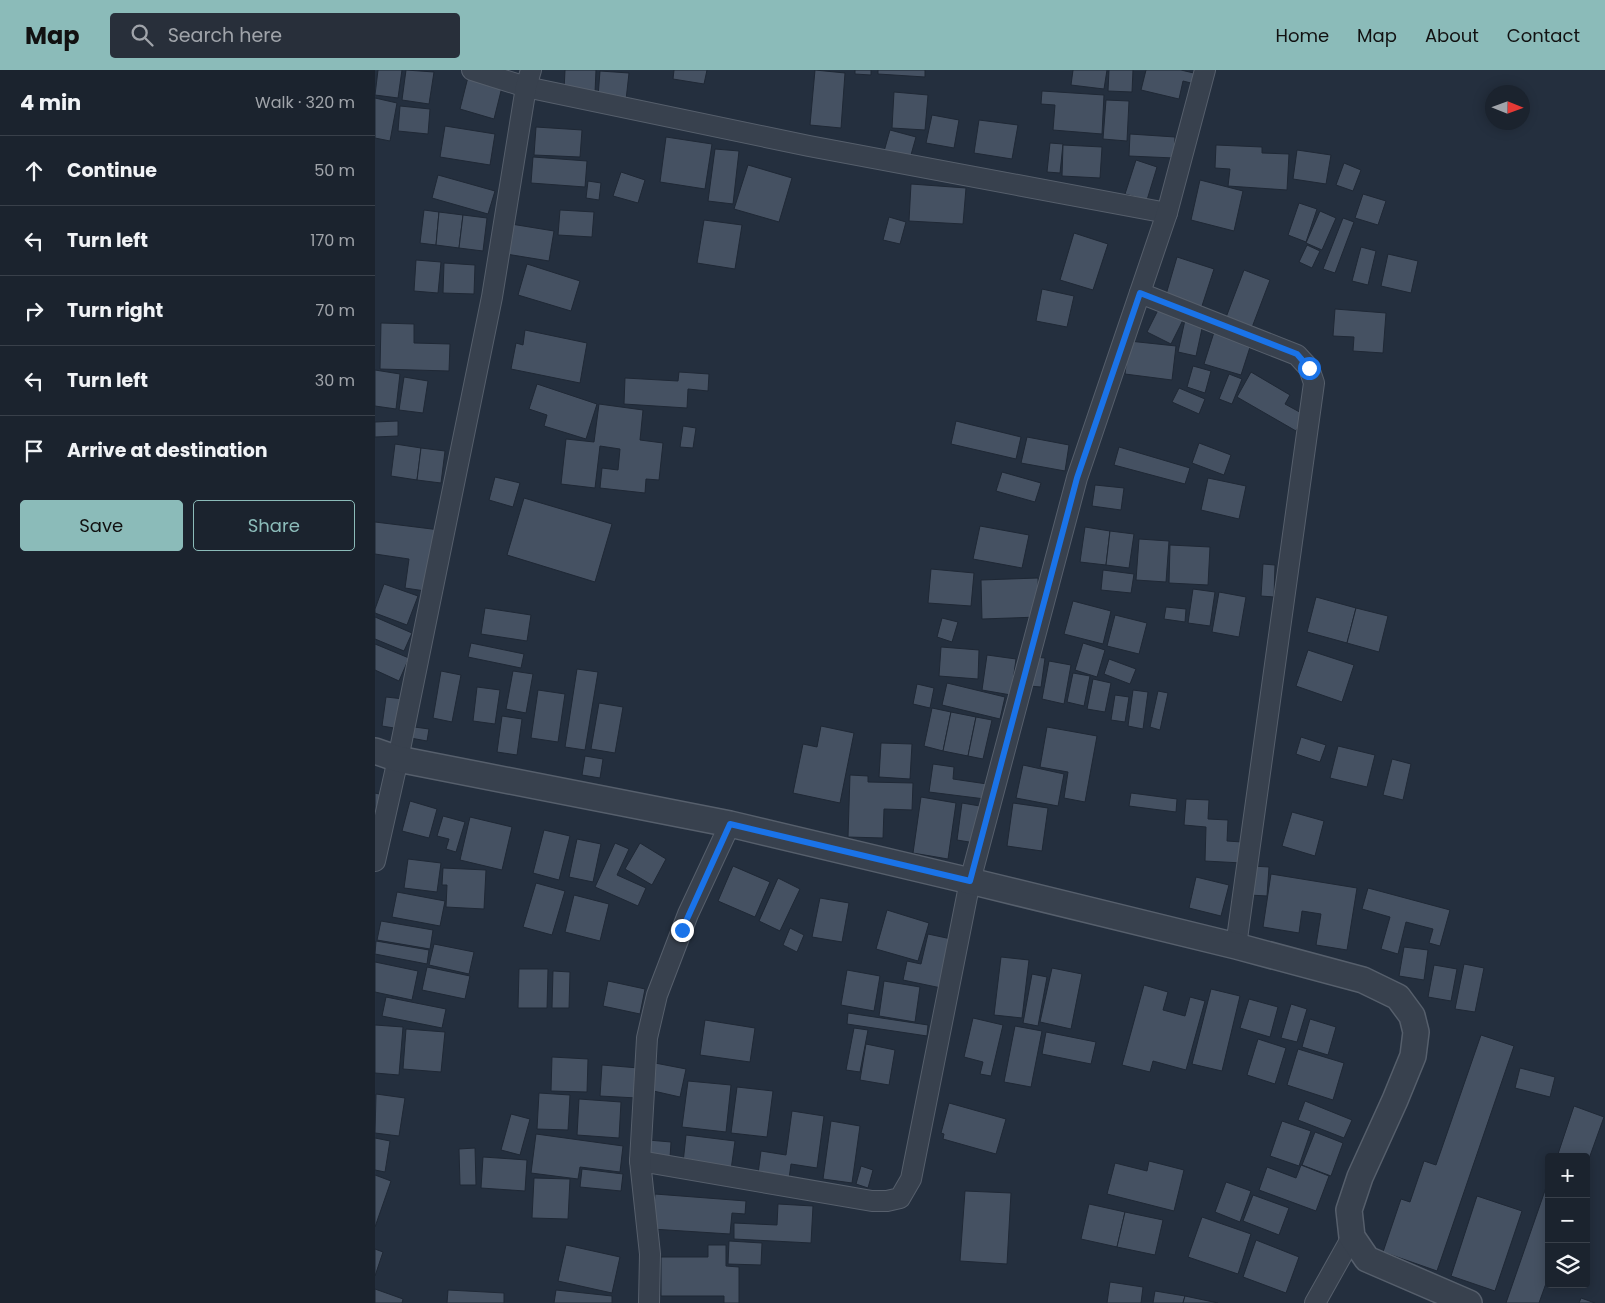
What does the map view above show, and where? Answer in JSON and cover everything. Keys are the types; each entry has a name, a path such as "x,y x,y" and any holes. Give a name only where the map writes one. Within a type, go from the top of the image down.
{"street":[{"path":"472,70 529,79 809,146 1167,213"},
{"path":"640,1161 887,1201 900,1198 911,1179 970,881 1077,478 1167,213 1205,70"},
{"path":"375,862 386,755 492,297 529,79"},
{"path":"1140,293 1297,354 1309,368 1314,383 1236,946"},
{"path":"386,755 730,824 970,881 1236,946 1363,980 1397,997 1412,1016 1416,1032 1413,1056 1359,1177 1349,1210 1352,1237 1367,1259 1469,1303"},
{"path":"649,1303 650,1254 640,1161 647,1038 657,995 688,914 730,824"},
{"path":"1315,1303 1352,1237"}],"building":[{"path":"378,70 402,70 398,98 375,95"},
{"path":"406,70 434,72 429,104 402,100"},
{"path":"565,70 596,70 595,93 564,91"},
{"path":"674,70 707,70 704,84 673,79"},
{"path":"815,70 845,73 841,128 810,125"},
{"path":"855,70 871,70 871,75 855,74"},
{"path":"878,70 925,70 925,77 878,74"},
{"path":"1073,70 1107,70 1104,89 1071,85"},
{"path":"1109,70 1133,70 1132,92 1108,91"},
{"path":"1146,70 1181,70 1202,75 1199,85 1183,81 1179,99 1141,90"},
{"path":"600,71 629,73 626,100 598,97"},
{"path":"468,77 502,87 494,119 460,109"},
{"path":"1042,91 1104,95 1102,134 1053,130 1055,105 1041,104"},
{"path":"894,92 928,95 925,130 892,128"},
{"path":"375,98 397,103 390,141 375,138"},
{"path":"1106,100 1129,101 1127,141 1103,139"},
{"path":"400,106 430,109 428,134 398,131"},
{"path":"932,115 959,120 954,148 926,143"},
{"path":"979,120 1018,125 1012,159 974,153"},
{"path":"445,126 495,134 490,165 440,157"},
{"path":"536,127 582,130 580,157 534,155"},
{"path":"890,130 916,137 909,162 883,155"},
{"path":"1130,134 1175,137 1174,158 1129,156"},
{"path":"666,137 712,144 705,189 660,182"},
{"path":"1050,143 1063,144 1060,173 1047,172"},
{"path":"1063,145 1102,147 1100,178 1062,176"},
{"path":"1216,145 1262,147 1262,153 1289,154 1287,190 1228,186 1230,169 1215,168"},
{"path":"715,149 739,151 733,204 708,201"},
{"path":"1297,150 1331,155 1326,184 1293,179"},
{"path":"533,157 587,161 585,187 531,183"},
{"path":"1136,160 1157,167 1147,200 1125,194"},
{"path":"1344,163 1361,170 1353,191 1336,185"},
{"path":"748,165 792,178 779,222 734,209"},
{"path":"621,172 645,180 638,203 613,196"},
{"path":"438,175 495,191 488,214 432,198"},
{"path":"1200,180 1243,191 1234,231 1191,220"},
{"path":"588,181 601,183 599,200 586,198"},
{"path":"911,184 966,188 963,224 909,221"},
{"path":"1363,194 1386,201 1378,225 1355,218"},
{"path":"1299,203 1317,209 1306,242 1288,235"},
{"path":"424,210 439,212 436,245 420,243"},
{"path":"560,210 594,212 592,237 558,235"},
{"path":"1320,211 1336,218 1322,250 1306,243"},
{"path":"439,212 463,215 459,248 436,245"},
{"path":"463,215 487,218 483,251 459,248"},
{"path":"889,217 906,222 900,244 883,240"},
{"path":"1343,218 1354,222 1335,273 1323,269"},
{"path":"704,220 742,225 735,269 697,263"},
{"path":"511,224 554,231 549,261 506,254"},
{"path":"1074,233 1108,244 1093,290 1060,280"},
{"path":"1307,245 1320,251 1312,268 1299,262"},
{"path":"1361,247 1376,251 1368,285 1352,281"},
{"path":"1388,254 1418,261 1411,293 1381,286"},
{"path":"1177,257 1214,269 1201,309 1165,298"},
{"path":"416,260 441,262 438,293 414,291"},
{"path":"444,263 475,265 474,294 443,293"},
{"path":"527,264 580,281 571,311 518,295"},
{"path":"1244,270 1270,280 1251,330 1225,320"},
{"path":"1042,289 1074,296 1067,327 1036,321"},
{"path":"1159,308 1183,320 1171,344 1147,332"},
{"path":"1335,309 1386,313 1383,353 1353,351 1354,337 1333,336"},
{"path":"1185,320 1203,324 1196,356 1178,352"},
{"path":"381,323 414,324 414,343 450,344 449,371 380,369"},
{"path":"1215,329 1252,341 1241,375 1204,364"},
{"path":"525,330 587,343 580,383 511,369 516,343 523,345"},
{"path":"1129,341 1176,346 1172,380 1125,374"},
{"path":"1193,366 1211,371 1205,393 1187,387"},
{"path":"375,370 400,374 396,409 375,406"},
{"path":"679,372 709,374 708,391 688,389 687,408 624,404 625,378 678,381"},
{"path":"1251,372 1290,395 1285,404 1305,415 1296,431 1237,397"},
{"path":"1229,374 1242,379 1232,404 1219,399"},
{"path":"404,377 428,381 423,413 399,410"},
{"path":"537,384 597,404 586,439 544,426 547,415 529,409"},
{"path":"1179,388 1205,399 1199,414 1172,402"},
{"path":"599,404 643,410 640,440 663,443 659,480 646,479 645,493 600,488 602,468 618,470 620,449 600,446 595,488 561,484 566,439 594,442"},
{"path":"398,421 398,436 375,437 375,422"},
{"path":"956,421 1021,437 1016,459 951,444"},
{"path":"683,426 696,428 693,448 680,447"},
{"path":"1027,437 1069,445 1065,471 1021,463"},
{"path":"1199,443 1231,455 1224,475 1192,463"},
{"path":"395,444 421,448 417,480 391,476"},
{"path":"1119,447 1190,468 1185,484 1114,465"},
{"path":"421,448 445,451 441,483 417,480"},
{"path":"1002,472 1041,483 1035,502 996,491"},
{"path":"495,477 520,483 513,507 489,500"},
{"path":"1208,478 1246,486 1239,519 1201,510"},
{"path":"1095,485 1124,488 1121,510 1092,506"},
{"path":"524,498 612,524 595,582 507,555"},
{"path":"375,522 440,530 432,592 405,588 409,559 375,554"},
{"path":"980,526 1029,535 1022,568 973,559"},
{"path":"1085,527 1110,531 1106,565 1080,562"},
{"path":"1110,531 1134,534 1129,568 1106,565"},
{"path":"1139,539 1169,541 1166,582 1136,580"},
{"path":"1170,545 1210,547 1208,585 1169,583"},
{"path":"1263,564 1275,565 1274,597 1261,596"},
{"path":"931,569 974,573 971,606 928,603"},
{"path":"1103,570 1134,574 1131,593 1101,590"},
{"path":"1038,578 1039,617 982,619 981,580"},
{"path":"384,584 418,596 407,625 375,613"},
{"path":"1193,589 1215,592 1210,626 1188,623"},
{"path":"1219,592 1246,597 1239,637 1212,632"},
{"path":"1316,597 1356,608 1347,643 1307,632"},
{"path":"1073,601 1111,611 1103,644 1064,634"},
{"path":"1166,607 1186,609 1185,622 1164,619"},
{"path":"485,608 531,615 527,641 481,634"},
{"path":"1356,608 1388,616 1379,652 1347,643"},
{"path":"1115,615 1147,623 1139,654 1107,646"},
{"path":"375,617 412,633 404,651 375,639"},
{"path":"942,618 958,622 952,642 937,637"},
{"path":"471,643 524,654 521,668 468,657"},
{"path":"1083,643 1105,650 1097,677 1075,670"},
{"path":"375,644 409,658 399,681 375,670"},
{"path":"941,647 979,650 978,679 939,676"},
{"path":"1308,650 1354,665 1342,702 1296,686"},
{"path":"987,655 1016,659 1011,695 982,690"},
{"path":"1033,657 1045,658 1041,687 1029,686"},
{"path":"1109,659 1136,669 1130,684 1104,674"},
{"path":"1049,661 1071,665 1064,704 1042,699"},
{"path":"577,669 598,672 585,750 565,747"},
{"path":"441,671 461,675 452,722 433,718"},
{"path":"513,671 533,674 526,713 506,709"},
{"path":"1073,673 1090,676 1084,706 1067,702"},
{"path":"1093,679 1111,683 1105,712 1087,709"},
{"path":"947,683 1005,697 1000,719 942,705"},
{"path":"917,684 934,688 930,708 913,704"},
{"path":"477,687 500,690 495,724 473,721"},
{"path":"538,690 565,694 558,742 531,738"},
{"path":"1133,690 1148,692 1143,729 1128,726"},
{"path":"1158,691 1168,693 1160,730 1150,727"},
{"path":"1115,695 1129,697 1125,722 1111,720"},
{"path":"386,697 404,699 400,729 382,726"},
{"path":"599,703 623,707 615,753 591,749"},
{"path":"932,708 951,712 943,751 924,746"},
{"path":"951,712 976,717 968,756 943,751"},
{"path":"502,716 522,719 517,755 497,752"},
{"path":"976,717 992,720 983,759 968,756"},
{"path":"407,726 429,729 427,741 405,737"},
{"path":"821,726 854,733 840,803 793,793 803,744 817,747"},
{"path":"1047,727 1097,736 1085,802 1064,798 1068,772 1040,767"},
{"path":"1301,737 1326,745 1320,762 1296,754"},
{"path":"881,743 912,744 910,779 879,777"},
{"path":"1338,746 1375,755 1367,787 1330,778"},
{"path":"585,756 603,759 600,778 582,775"},
{"path":"1392,759 1411,764 1403,800 1383,795"},
{"path":"933,764 954,767 953,779 987,784 985,799 929,792"},
{"path":"1023,765 1064,774 1058,806 1016,798"},
{"path":"850,775 868,776 868,782 913,783 912,810 884,809 883,838 848,837"},
{"path":"375,793 388,796 375,816"},
{"path":"1131,793 1177,799 1176,812 1129,806"},
{"path":"921,797 956,803 948,859 913,853"},
{"path":"1186,799 1209,800 1208,819 1228,820 1227,841 1242,842 1242,863 1205,861 1206,827 1184,825"},
{"path":"410,801 437,809 429,838 402,831"},
{"path":"962,803 980,806 975,843 957,840"},
{"path":"1013,803 1048,808 1042,851 1007,846"},
{"path":"1292,812 1324,821 1315,856 1282,846"},
{"path":"443,816 465,822 456,852 446,849 449,839 437,836"},
{"path":"470,817 512,827 502,870 460,860"},
{"path":"544,830 570,836 559,880 533,873"},
{"path":"577,839 601,844 593,882 569,877"},
{"path":"615,843 629,849 617,875 646,888 638,906 595,887"},
{"path":"640,843 666,859 652,885 625,869"},
{"path":"408,859 441,863 437,892 404,888"},
{"path":"733,866 770,882 755,917 718,901"},
{"path":"1252,866 1269,867 1267,896 1249,895"},
{"path":"443,868 486,870 484,909 446,907 447,885 442,885"},
{"path":"1271,874 1357,888 1347,950 1316,945 1321,914 1302,911 1299,933 1263,927"},
{"path":"1196,877 1229,885 1221,916 1189,908"},
{"path":"778,878 800,889 780,931 759,921"},
{"path":"536,883 565,891 552,935 523,927"},
{"path":"1368,888 1450,910 1440,946 1429,943 1433,929 1406,922 1398,954 1381,949 1390,917 1362,909"},
{"path":"397,892 445,901 440,926 392,917"},
{"path":"574,895 609,904 600,941 565,932"},
{"path":"820,898 849,903 842,942 812,937"},
{"path":"887,910 929,923 918,961 876,949"},
{"path":"381,921 433,930 430,949 377,940"},
{"path":"790,928 804,935 797,952 783,945"},
{"path":"928,934 956,940 946,989 903,980 907,961 921,964"},
{"path":"376,941 429,950 427,964 375,954"},
{"path":"434,944 474,952 469,974 429,965"},
{"path":"1404,947 1428,950 1424,980 1399,976"},
{"path":"1001,957 1029,960 1022,1018 994,1015"},
{"path":"375,962 418,971 412,1000 375,992"},
{"path":"1464,964 1484,968 1475,1012 1455,1009"},
{"path":"1434,965 1457,969 1451,1001 1428,997"},
{"path":"427,967 470,976 465,999 422,990"},
{"path":"1052,968 1082,974 1071,1029 1040,1022"},
{"path":"519,969 548,969 547,1008 518,1008"},
{"path":"847,970 880,976 874,1011 841,1005"},
{"path":"553,971 570,972 569,1008 552,1008"},
{"path":"1032,974 1047,977 1038,1026 1023,1023"},
{"path":"608,981 645,989 640,1014 603,1006"},
{"path":"884,981 920,987 915,1022 879,1016"},
{"path":"1144,985 1168,992 1163,1010 1185,1016 1190,997 1205,1001 1186,1070 1153,1061 1150,1072 1122,1065"},
{"path":"1211,989 1240,996 1222,1071 1192,1064"},
{"path":"386,997 446,1009 442,1028 382,1016"},
{"path":"1249,999 1278,1007 1270,1037 1240,1028"},
{"path":"1291,1004 1307,1009 1297,1042 1281,1038"},
{"path":"848,1013 928,1025 927,1036 847,1024"},
{"path":"973,1018 1003,1025 991,1076 980,1074 983,1062 964,1057"},
{"path":"1310,1019 1336,1027 1328,1055 1302,1047"},
{"path":"705,1020 755,1028 750,1062 700,1055"},
{"path":"375,1025 403,1027 399,1075 375,1073"},
{"path":"1015,1026 1042,1031 1031,1087 1004,1082"},
{"path":"854,1028 868,1030 860,1072 846,1070"},
{"path":"406,1029 445,1032 441,1072 403,1069"},
{"path":"1046,1032 1096,1042 1091,1064 1042,1054"},
{"path":"1481,1035 1514,1046 1437,1271 1383,1252 1401,1199 1410,1202 1424,1161 1436,1165"},
{"path":"1258,1039 1286,1048 1275,1084 1247,1075"},
{"path":"866,1044 895,1050 889,1085 860,1080"},
{"path":"1298,1049 1344,1063 1333,1100 1287,1085"},
{"path":"552,1057 588,1059 587,1092 551,1091"},
{"path":"655,1063 686,1069 680,1097 649,1090"},
{"path":"602,1065 639,1068 637,1098 600,1096"},
{"path":"1520,1068 1555,1077 1550,1097 1515,1088"},
{"path":"688,1081 731,1085 726,1132 682,1127"},
{"path":"737,1087 773,1091 767,1137 731,1133"},
{"path":"539,1093 570,1095 568,1130 537,1129"},
{"path":"376,1094 405,1098 399,1136 375,1133"},
{"path":"579,1099 621,1102 619,1138 577,1135"},
{"path":"1305,1101 1352,1120 1344,1138 1298,1120"},
{"path":"949,1103 1006,1119 996,1154 943,1139 944,1134 941,1133"},
{"path":"1574,1106 1604,1117 1590,1156 1590,1153 1558,1153"},
{"path":"792,1111 824,1116 817,1168 791,1164 789,1179 758,1174 761,1151 786,1155"},
{"path":"511,1114 530,1119 520,1155 501,1150"},
{"path":"831,1121 860,1126 852,1183 823,1179"},
{"path":"1282,1121 1311,1131 1299,1166 1270,1156"},
{"path":"1315,1132 1343,1143 1331,1176 1302,1165"},
{"path":"536,1134 623,1146 620,1172 580,1167 578,1179 531,1173"},
{"path":"686,1135 735,1141 731,1170 683,1163"},
{"path":"375,1138 390,1141 385,1172 375,1170"},
{"path":"648,1140 671,1142 670,1158 646,1156"},
{"path":"475,1148 476,1185 460,1185 459,1149"},
{"path":"483,1157 527,1160 525,1191 481,1188"},
{"path":"1149,1161 1184,1170 1174,1211 1107,1194 1115,1163 1147,1171"},
{"path":"1301,1165 1329,1176 1316,1211 1259,1190 1267,1167 1296,1178"},
{"path":"861,1166 873,1170 868,1188 856,1184"},
{"path":"582,1169 623,1174 621,1191 580,1187"},
{"path":"375,1175 391,1181 375,1227"},
{"path":"534,1178 570,1179 568,1219 532,1218"},
{"path":"1226,1182 1251,1191 1240,1222 1215,1212"},
{"path":"965,1191 1011,1193 1007,1264 960,1261"},
{"path":"1545,1191 1545,1286 1539,1303 1506,1303"},
{"path":"655,1194 746,1201 745,1214 732,1213 730,1234 652,1229"},
{"path":"1253,1195 1289,1208 1279,1235 1243,1221"},
{"path":"1477,1196 1522,1211 1495,1291 1451,1276"},
{"path":"778,1204 813,1206 811,1243 734,1239 734,1223 777,1225"},
{"path":"1089,1204 1125,1212 1117,1247 1081,1239"},
{"path":"1125,1212 1163,1220 1155,1255 1117,1247"},
{"path":"1202,1217 1251,1234 1238,1274 1188,1257"},
{"path":"1256,1240 1299,1257 1286,1293 1243,1277"},
{"path":"729,1241 762,1243 761,1265 728,1264"},
{"path":"566,1245 620,1257 612,1293 558,1281"},
{"path":"708,1245 726,1245 726,1266 739,1267 739,1303 724,1303 724,1296 661,1296 661,1257 708,1257"},
{"path":"375,1249 383,1252 375,1276"},
{"path":"1110,1282 1143,1287 1141,1303 1107,1303"},
{"path":"375,1289 403,1299 402,1303 375,1303"},
{"path":"448,1290 504,1293 504,1303 447,1303"},
{"path":"556,1290 612,1296 612,1303 554,1303"},
{"path":"1155,1291 1185,1296 1183,1303 1153,1303"},
{"path":"1185,1296 1218,1303 1183,1303"},
{"path":"1581,1298 1595,1303 1579,1303"}],"route":[{"path":"682,930 730,824 970,881 1077,478 1140,293 1297,354 1309,368"}]}
